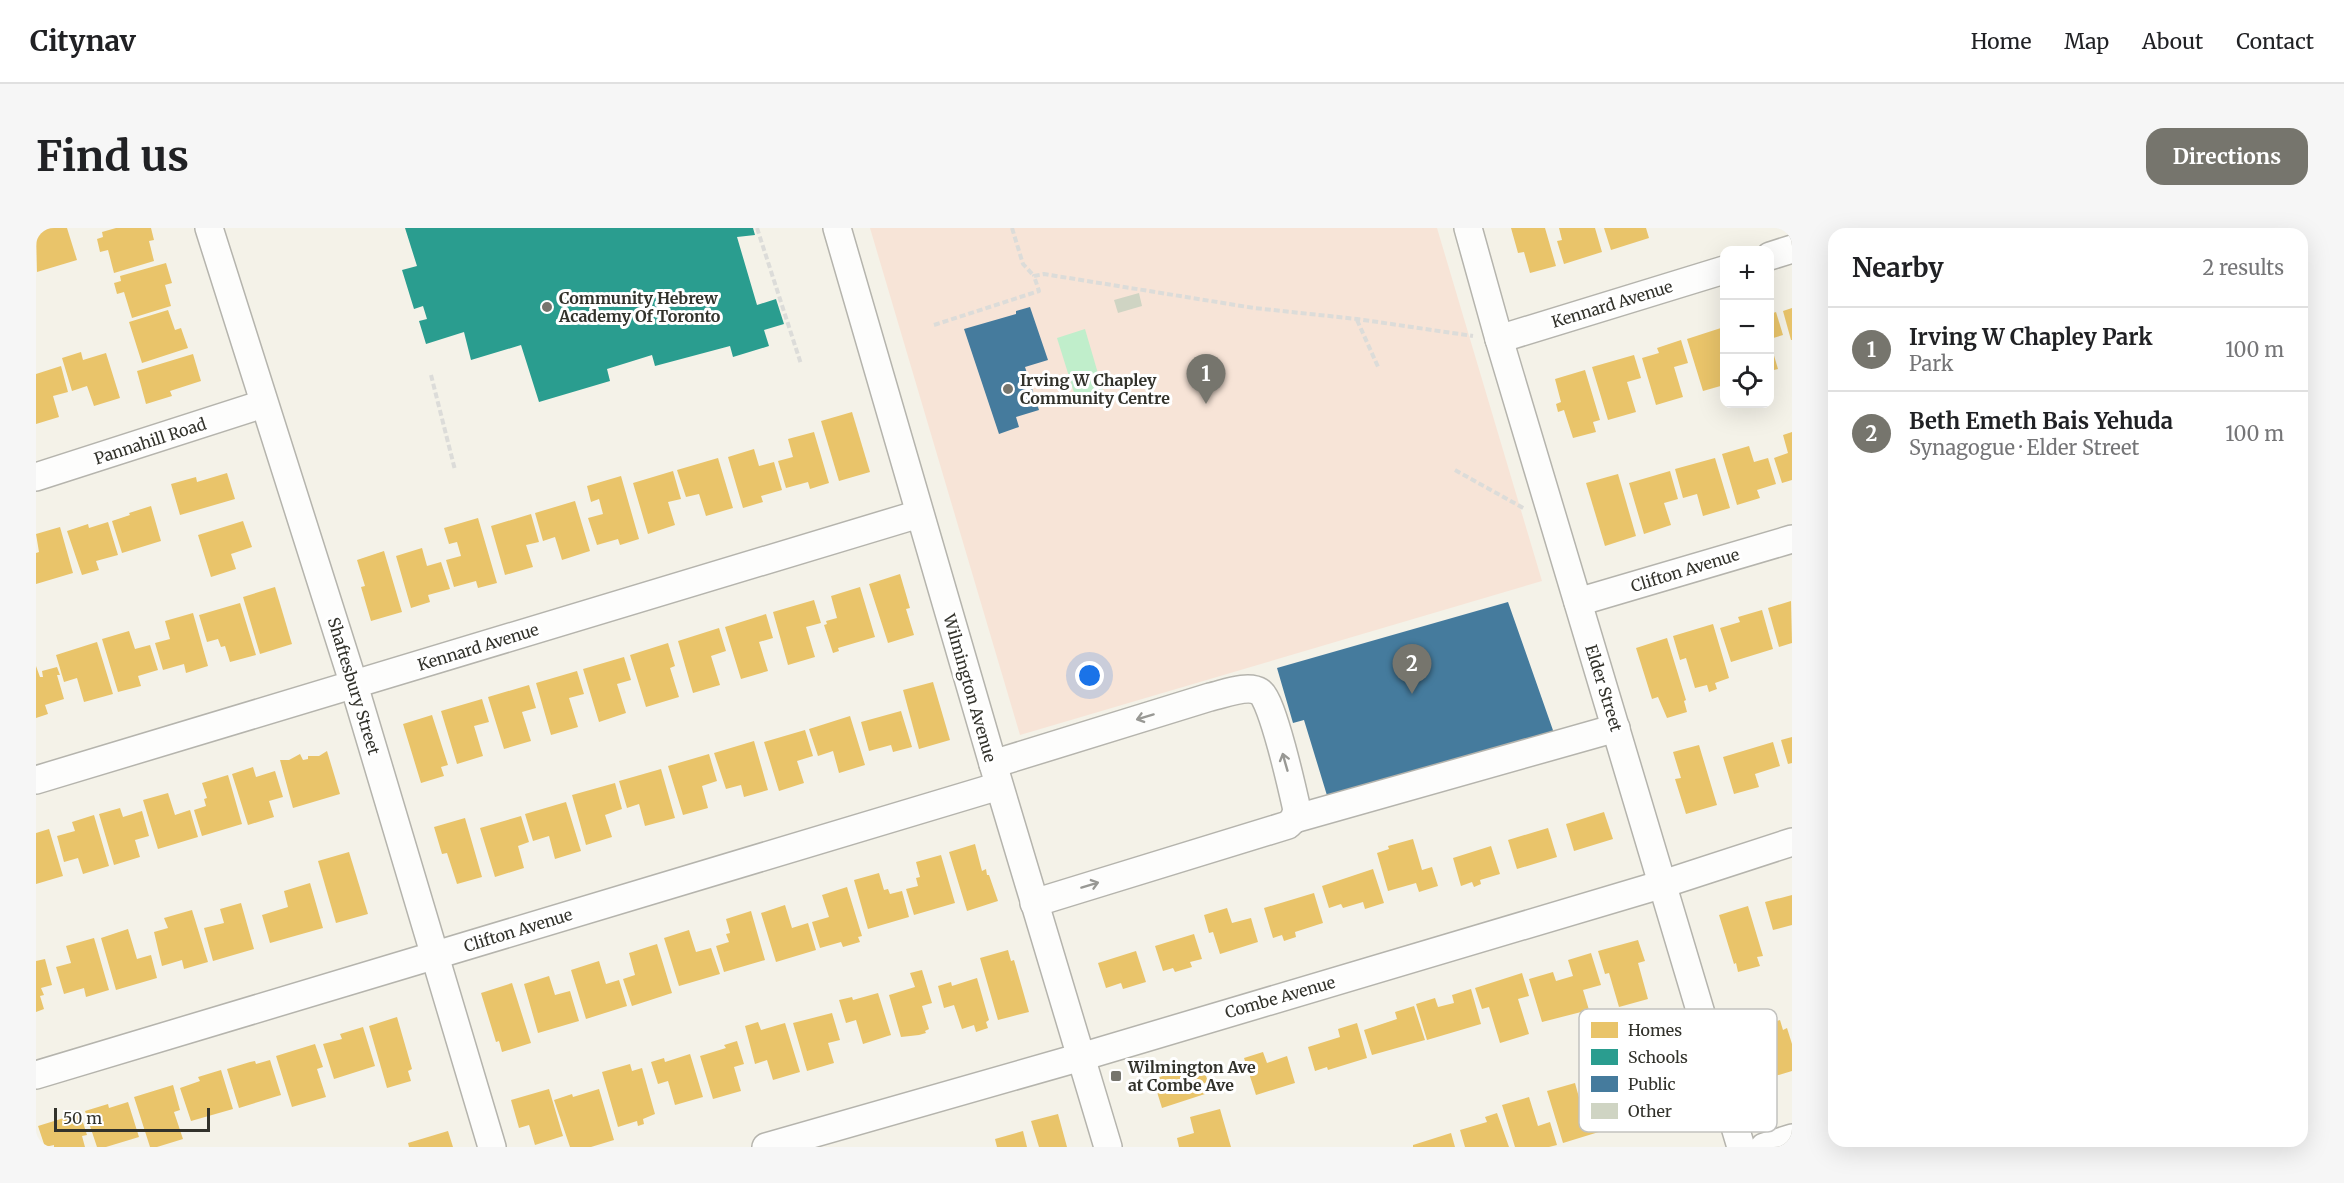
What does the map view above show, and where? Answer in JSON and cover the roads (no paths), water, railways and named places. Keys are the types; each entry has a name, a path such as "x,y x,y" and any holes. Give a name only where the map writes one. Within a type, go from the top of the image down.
{"street":[{"name":"Shaftesbury Street","path":"209,228 354,685 492,1147"},
{"name":"Wilmington Avenue","path":"837,228 919,514 1108,1147"},
{"name":"Elder Street","path":"1467,228 1700,1009"},
{"path":"1774,255 1792,249"},
{"name":"Kennard Avenue","path":"1499,339 1720,272"},
{"name":"Pannahill Road","path":"36,477 263,404"},
{"name":"Kennard Avenue","path":"36,780 919,514"},
{"name":"Clifton Avenue","path":"1578,602 1792,539"},
{"name":"Clifton Avenue","path":"36,1075 436,955 996,775 1210,697 1255,689 1265,696 1293,788 1297,810 1294,819"},
{"path":"1034,903 1282,828 1294,819 1616,728"},
{"name":"Combe Avenue","path":"766,1147 1081,1058 1663,884 1792,843"},
{"name":"Elder Street","path":"1737,1132 1741,1147"},
{"path":"1764,1147 1792,1138"}],"place":[{"name":"Community Hebrew Academy Of Toronto","path":"547,307"},
{"name":"Irving W Chapley Community Centre","path":"1008,389"},
{"name":"Irving W Chapley Park","path":"1206,404"},
{"name":"Beth Emeth Bais Yehuda","path":"1412,694"},
{"name":"Wilmington Ave at Combe Ave","path":"1116,1076"}]}
